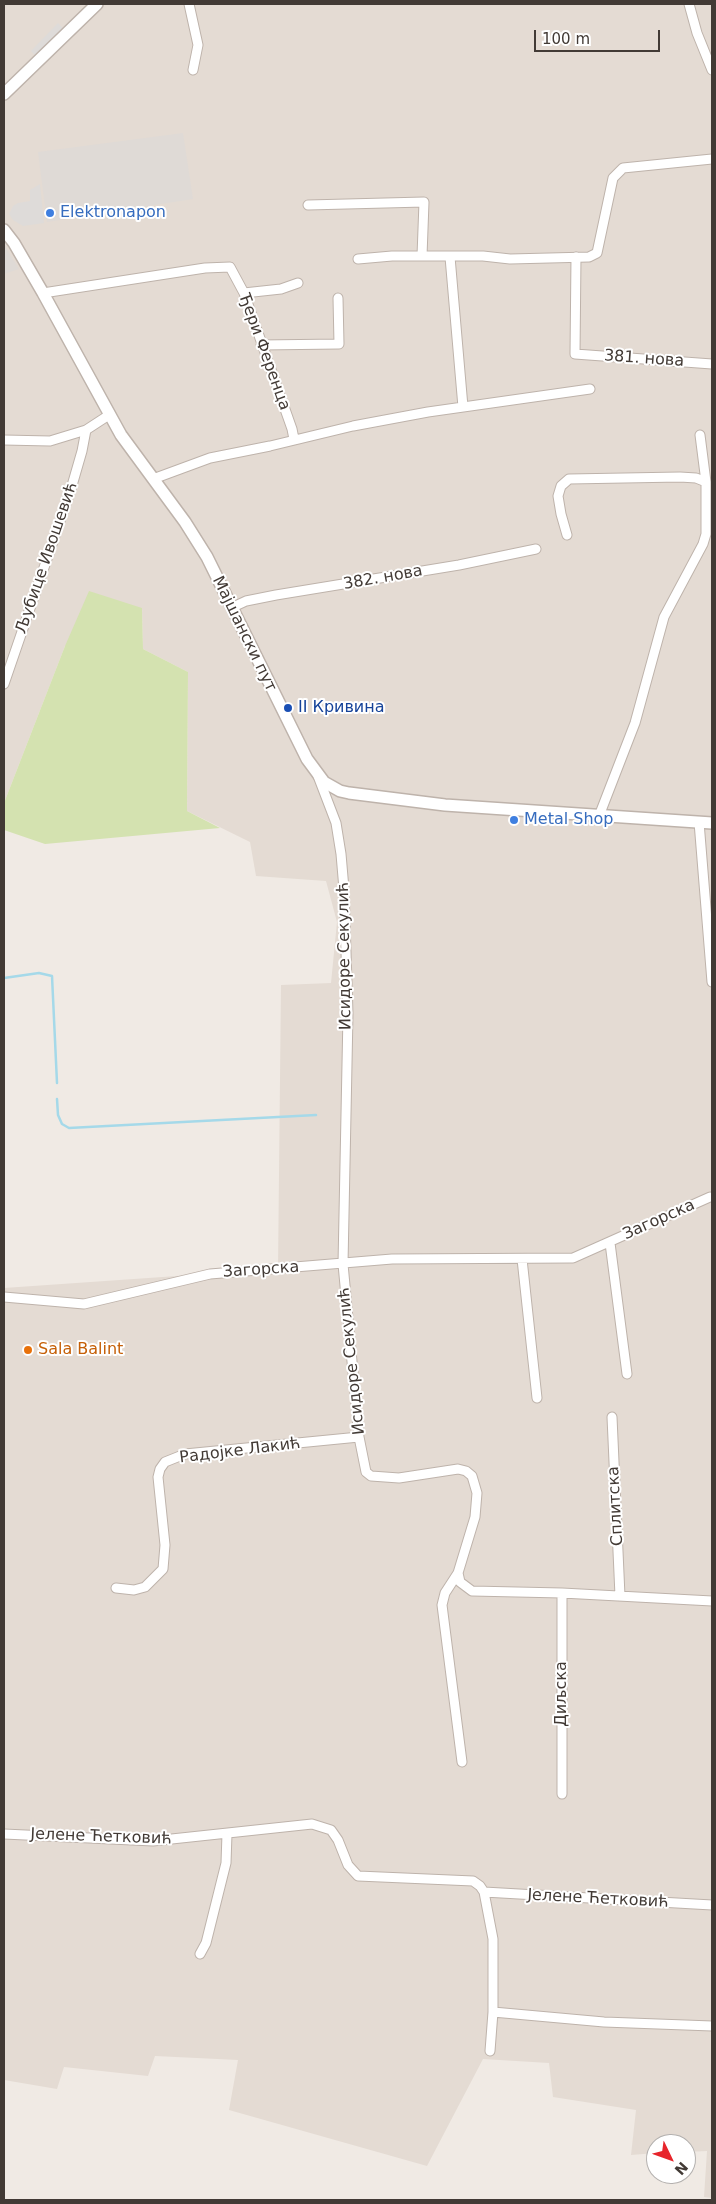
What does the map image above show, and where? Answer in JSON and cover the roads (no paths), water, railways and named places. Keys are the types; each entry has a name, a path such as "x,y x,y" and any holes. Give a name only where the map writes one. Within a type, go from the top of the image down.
{"street":[{"path":"4,94 97,4"},
{"path":"189,4 198,38 193,70"},
{"path":"689,4 697,33 712,70"},
{"path":"358,259 392,256 483,256 510,259 589,257 597,253 614,178 623,168 712,159"},
{"path":"308,205 424,202 422,256"},
{"name":"Мајшански пут","path":"4,230 14,243 43,294 109,415 185,522 207,557 307,759 318,776 332,788 349,793 445,804 712,823"},
{"path":"450,257 463,407"},
{"name":"381. нова","path":"576,257 575,354 712,364"},
{"name":"Ђери Ференца","path":"43,294 205,268 230,267 244,293 292,428 294,439"},
{"path":"244,293 281,289 298,283"},
{"path":"262,344 338,344 338,298"},
{"path":"153,479 210,458 394,418 590,389"},
{"path":"4,440 50,441 86,430 109,415"},
{"name":"Љубице Ивошевић","path":"4,684 71,489 86,430"},
{"path":"599,816 635,723 662,624 671,601 704,544 706,534 706,482 700,435"},
{"path":"567,535 558,496 561,486 570,479 680,477 696,478 706,482"},
{"name":"382. нова","path":"231,608 246,602 276,595 459,565 536,549"},
{"name":"Исидоре Секулић","path":"318,776 336,823 342,854 348,1014 343,1264 363,1466 371,1476 399,1478 458,1469 466,1471 472,1476 477,1493 475,1518 458,1573 446,1594 442,1606 462,1762"},
{"path":"699,822 712,982"},
{"name":"Загорска","path":"4,1297 84,1304 210,1274 392,1259 573,1258 710,1197"},
{"path":"610,1243 627,1374"},
{"path":"522,1259 536,1398"},
{"name":"Сплитска","path":"612,1417 620,1596"},
{"name":"Радојке Лакић","path":"116,1588 134,1590 145,1587 163,1569 165,1545 158,1477 160,1469 166,1462 185,1454 359,1437"},
{"path":"458,1573 460,1582 472,1591 562,1593 712,1601"},
{"name":"Диљска","path":"562,1593 562,1794"},
{"name":"Јелене Ћетковић","path":"4,1834 153,1841 182,1840 210,1834 228,1834 312,1824 331,1830 338,1840 348,1866 358,1876 473,1881 484,1892 712,1905"},
{"path":"200,1954 206,1943 226,1863 228,1834"},
{"path":"484,1892 493,1938 493,2012 490,2051"},
{"path":"493,2012 604,2022 712,2026"}],"waterway":[{"path":"4,978 39,973 52,976 57,1083"},
{"path":"57,1099 58,1115 62,1124 69,1128 316,1115"}],"place":[{"name":"Elektronapon","path":"50,213"},
{"name":"II Кривина","path":"288,708"},
{"name":"Metal Shop","path":"514,820"},
{"name":"Sala Balint","path":"28,1350"}]}
